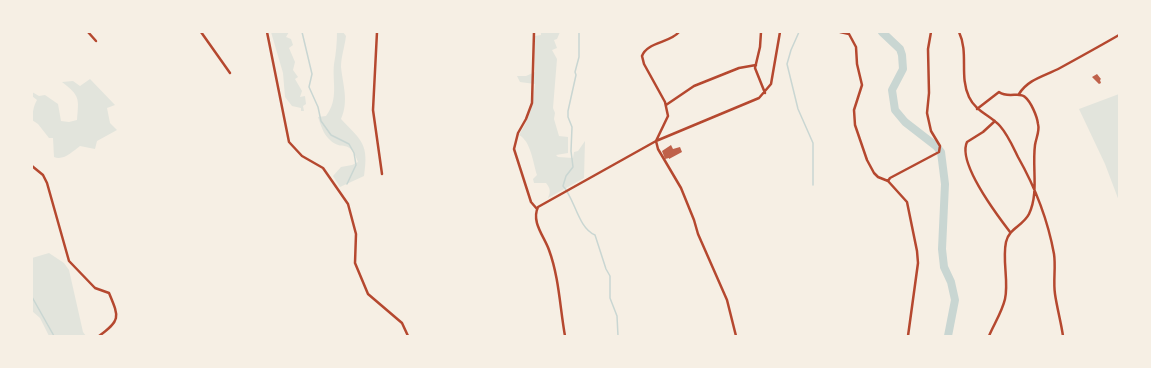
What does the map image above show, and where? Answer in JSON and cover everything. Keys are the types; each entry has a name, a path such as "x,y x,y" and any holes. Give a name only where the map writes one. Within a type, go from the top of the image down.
{"street":[{"path":"88,32 96,41"},
{"path":"201,32 230,73"},
{"path":"267,32 290,142 302,156 324,168 348,204 356,234 355,263 364,288 368,294 402,324 408,336"},
{"path":"377,32 373,110 382,174"},
{"path":"534,32 532,103 526,120 518,133 514,149 531,202 537,209"},
{"path":"678,32 674,36 646,50 642,56 644,64 666,105 667,120 656,141 661,157 680,188 698,234 722,287 730,310 736,336"},
{"path":"761,32 756,72 765,93"},
{"path":"565,336 554,266 550,251 536,221 537,209 542,204 656,141 752,102 765,93 771,84 780,32"},
{"path":"840,32 850,34 856,47 857,64 862,85 854,110 855,125 867,160 874,173 878,177 888,181 907,202 918,263 908,336"},
{"path":"888,181 890,178 939,152 940,146 931,131 927,113 929,93 928,49 932,32"},
{"path":"959,32 964,45 964,68 967,91 977,109 995,121 1010,141 1035,193 1052,245 1054,256 1055,294 1063,336"},
{"path":"1019,94 1040,76 1058,69 1119,35"},
{"path":"666,105 694,86 739,68 756,64"},
{"path":"977,109 1000,92 1008,96 1019,94 1025,97 1038,123 1039,130 1035,139 1033,160 1035,193 1024,222 1010,232 1004,253 1005,300 989,336"},
{"path":"995,121 983,132 967,142 965,149 970,174 1010,232"},
{"path":"32,166 43,175 47,183 69,261 95,288 109,293 115,308 116,317 114,323 110,329 99,336"}],"shaded area":[{"path":"271,32 289,32 286,37 291,39 293,45 289,48 295,62 293,70 298,77 295,79 302,91 300,97 305,96 306,104 303,106 304,111 301,111 301,108 292,106 285,97 283,73"},
{"path":"337,32 343,32 346,36 341,63 345,106 341,119 359,138 365,157 364,176 340,187 333,176 341,167 358,162 352,150 348,147 334,143 328,138 322,129 318,117 326,116 330,110 334,97 334,64"},
{"path":"541,32 560,32 557,39 554,40 557,48 552,50 557,59 553,108 555,113 554,119 559,136 568,137 568,153 556,155 558,157 573,158 574,152 578,151 585,141 584,178 548,198 550,190 546,183 534,183 533,179 537,175 531,153 526,142 519,135 526,123 530,111 535,84 520,82 517,76 526,76 535,72 535,36 541,35"},
{"path":"90,79 115,105 107,108 110,123 117,130 97,141 95,149 80,146 65,157 54,157 53,138 49,138 38,124 32,120 34,107 37,100 32,96 32,92 39,96 45,95 58,104 61,121 69,122 77,120 78,102 75,94 62,82 73,81 80,86"},
{"path":"1119,94 1119,201 1105,164 1079,109"},
{"path":"49,253 64,263 69,270 83,332 86,336 49,336 40,318 32,311 32,258"}],"building":[{"path":"1097,74 1101,79 1101,83 1099,84 1092,77"},
{"path":"671,145 673,149 680,147 682,152 669,159 665,159 662,151"}],"waterway":[{"path":"302,32 312,74 309,87 318,107 321,121 331,135 349,144 354,153 356,165 347,184"},
{"path":"579,32 579,57 568,111 568,117 572,127 571,151 573,167 566,176 563,186 571,198 581,220 589,231 595,235 606,269 610,276 610,298 617,316 618,336"},
{"path":"799,32 787,64 798,109 813,143 813,185"},
{"path":"882,32 900,49 902,55 903,69 892,90 895,110 905,122 936,146 941,152 945,184 942,249 944,267 951,282 955,300 948,336"},
{"path":"32,297 54,336"}]}
